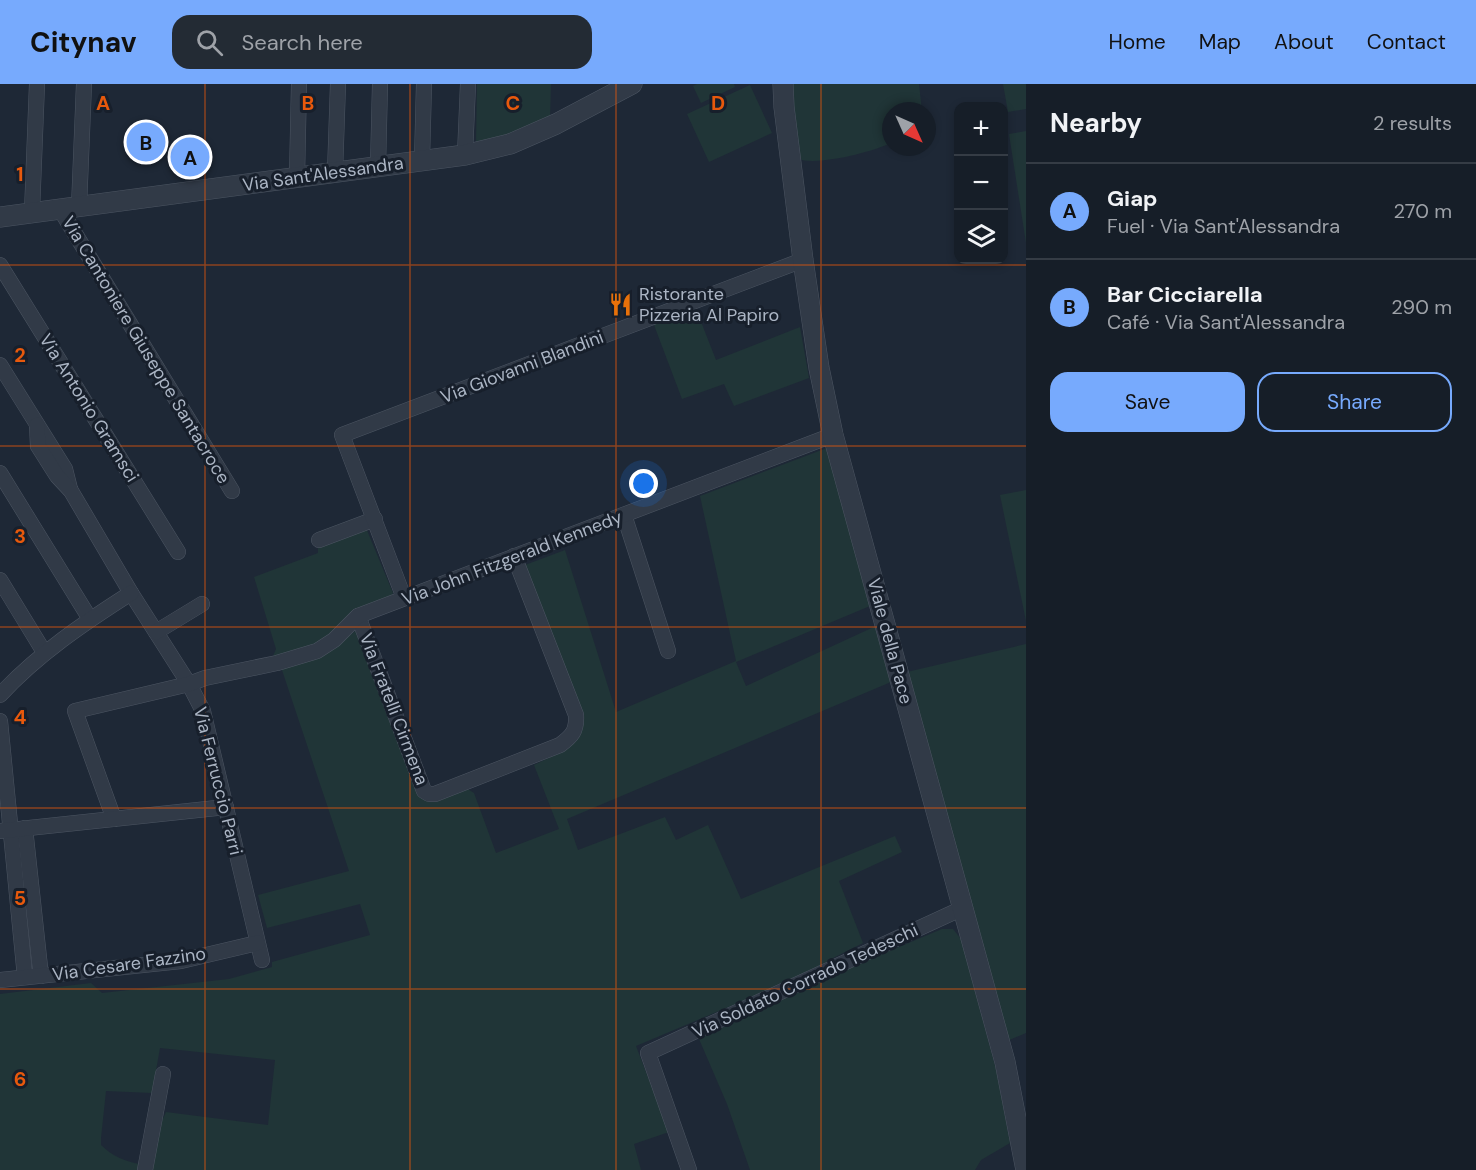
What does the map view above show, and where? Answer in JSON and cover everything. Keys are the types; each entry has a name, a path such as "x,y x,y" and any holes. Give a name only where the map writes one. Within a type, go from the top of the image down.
{"street":[{"path":"32,212 37,84"},
{"path":"69,208 84,84"},
{"path":"297,177 299,84"},
{"path":"335,173 338,84"},
{"path":"378,167 380,84"},
{"path":"422,160 424,84"},
{"path":"465,155 468,84"},
{"name":"Via Sant'Alessandra","path":"0,217 465,155 510,144 556,124 632,84"},
{"name":"Viale della Pace","path":"781,84 803,260 819,368 833,435 1005,1062 1026,1170"},
{"name":"Via Cantoniere Giuseppe Santacroce","path":"69,208 232,492"},
{"name":"Via Giovanni Blandini","path":"375,519 342,435 803,260"},
{"name":"Via Antonio Gramsci","path":"0,265 178,552"},
{"name":"Via Ferruccio Parri","path":"0,365 37,425 38,446 57,476 71,491 131,593 189,684 203,711 262,960"},
{"name":"Via John Fitzgerald Kennedy","path":"358,616 833,435"},
{"path":"0,472 90,619"},
{"path":"624,515 668,651"},
{"path":"319,540 375,519 404,598"},
{"name":"Via Fratelli Cirmena","path":"358,616 424,791 435,794 560,745 570,738 576,726 576,715 514,556"},
{"path":"0,580 44,652"},
{"path":"0,694 7,679 90,619 131,593"},
{"path":"156,632 202,604"},
{"path":"114,819 75,711 189,684 205,678 277,663 317,651 334,640 358,616"},
{"path":"0,721 25,977"},
{"path":"12,830 226,807"},
{"path":"12,830 41,976"},
{"name":"Via Soldato Corrado Tedeschi","path":"689,1170 648,1053 963,908"},
{"name":"Via Cesare Fazzino","path":"0,980 181,961 257,943"},
{"path":"146,1170 163,1074"}],"green space":[{"path":"477,84 551,84 550,119 522,132 476,143"},
{"path":"697,84 734,84 735,87 701,103 693,86"},
{"path":"792,84 919,84 921,102 882,102 882,147 818,161 798,159"},
{"path":"1003,84 1026,84 1026,109 1008,112"},
{"path":"750,85 772,133 709,162 687,114"},
{"path":"1026,131 1026,243 1009,134"},
{"path":"696,309 716,360 800,327 809,378 734,406 724,384 682,399 654,325"},
{"path":"827,448 870,606 736,662 746,686 876,626 891,682 567,819 578,850 665,817 676,840 708,825 741,899 895,836 902,852 839,881 863,943 829,960 816,970 636,1046 669,1132 634,1144 641,1170 150,1170 157,1132 166,1112 268,1125 275,1060 160,1048 152,1093 106,1091 101,1145 118,1158 139,1164 138,1170 0,1170 0,994 91,983 102,993 229,979 272,967 272,962 370,935 360,904 267,928 258,895 349,871 281,667 325,654 358,629 419,796 466,788 474,793 496,853 559,829 534,765 563,751 576,739 525,565 565,550 616,712 736,661 700,496"},
{"path":"1026,490 1026,621 1000,495"},
{"path":"366,528 393,593 315,644 271,661 276,649 254,577 318,553 318,548"},
{"path":"1026,644 1026,1033 1007,1041 907,672"},
{"path":"942,929 953,929 961,939 997,1073 1010,1143 981,1160 975,1170 750,1170 727,1104 699,1039 841,971"}],"place":[{"name":"Bar Cicciarella","path":"146,142"},
{"name":"Giap","path":"190,157"},
{"name":"Ristorante Pizzeria Al Papiro","path":"621,304"}]}
